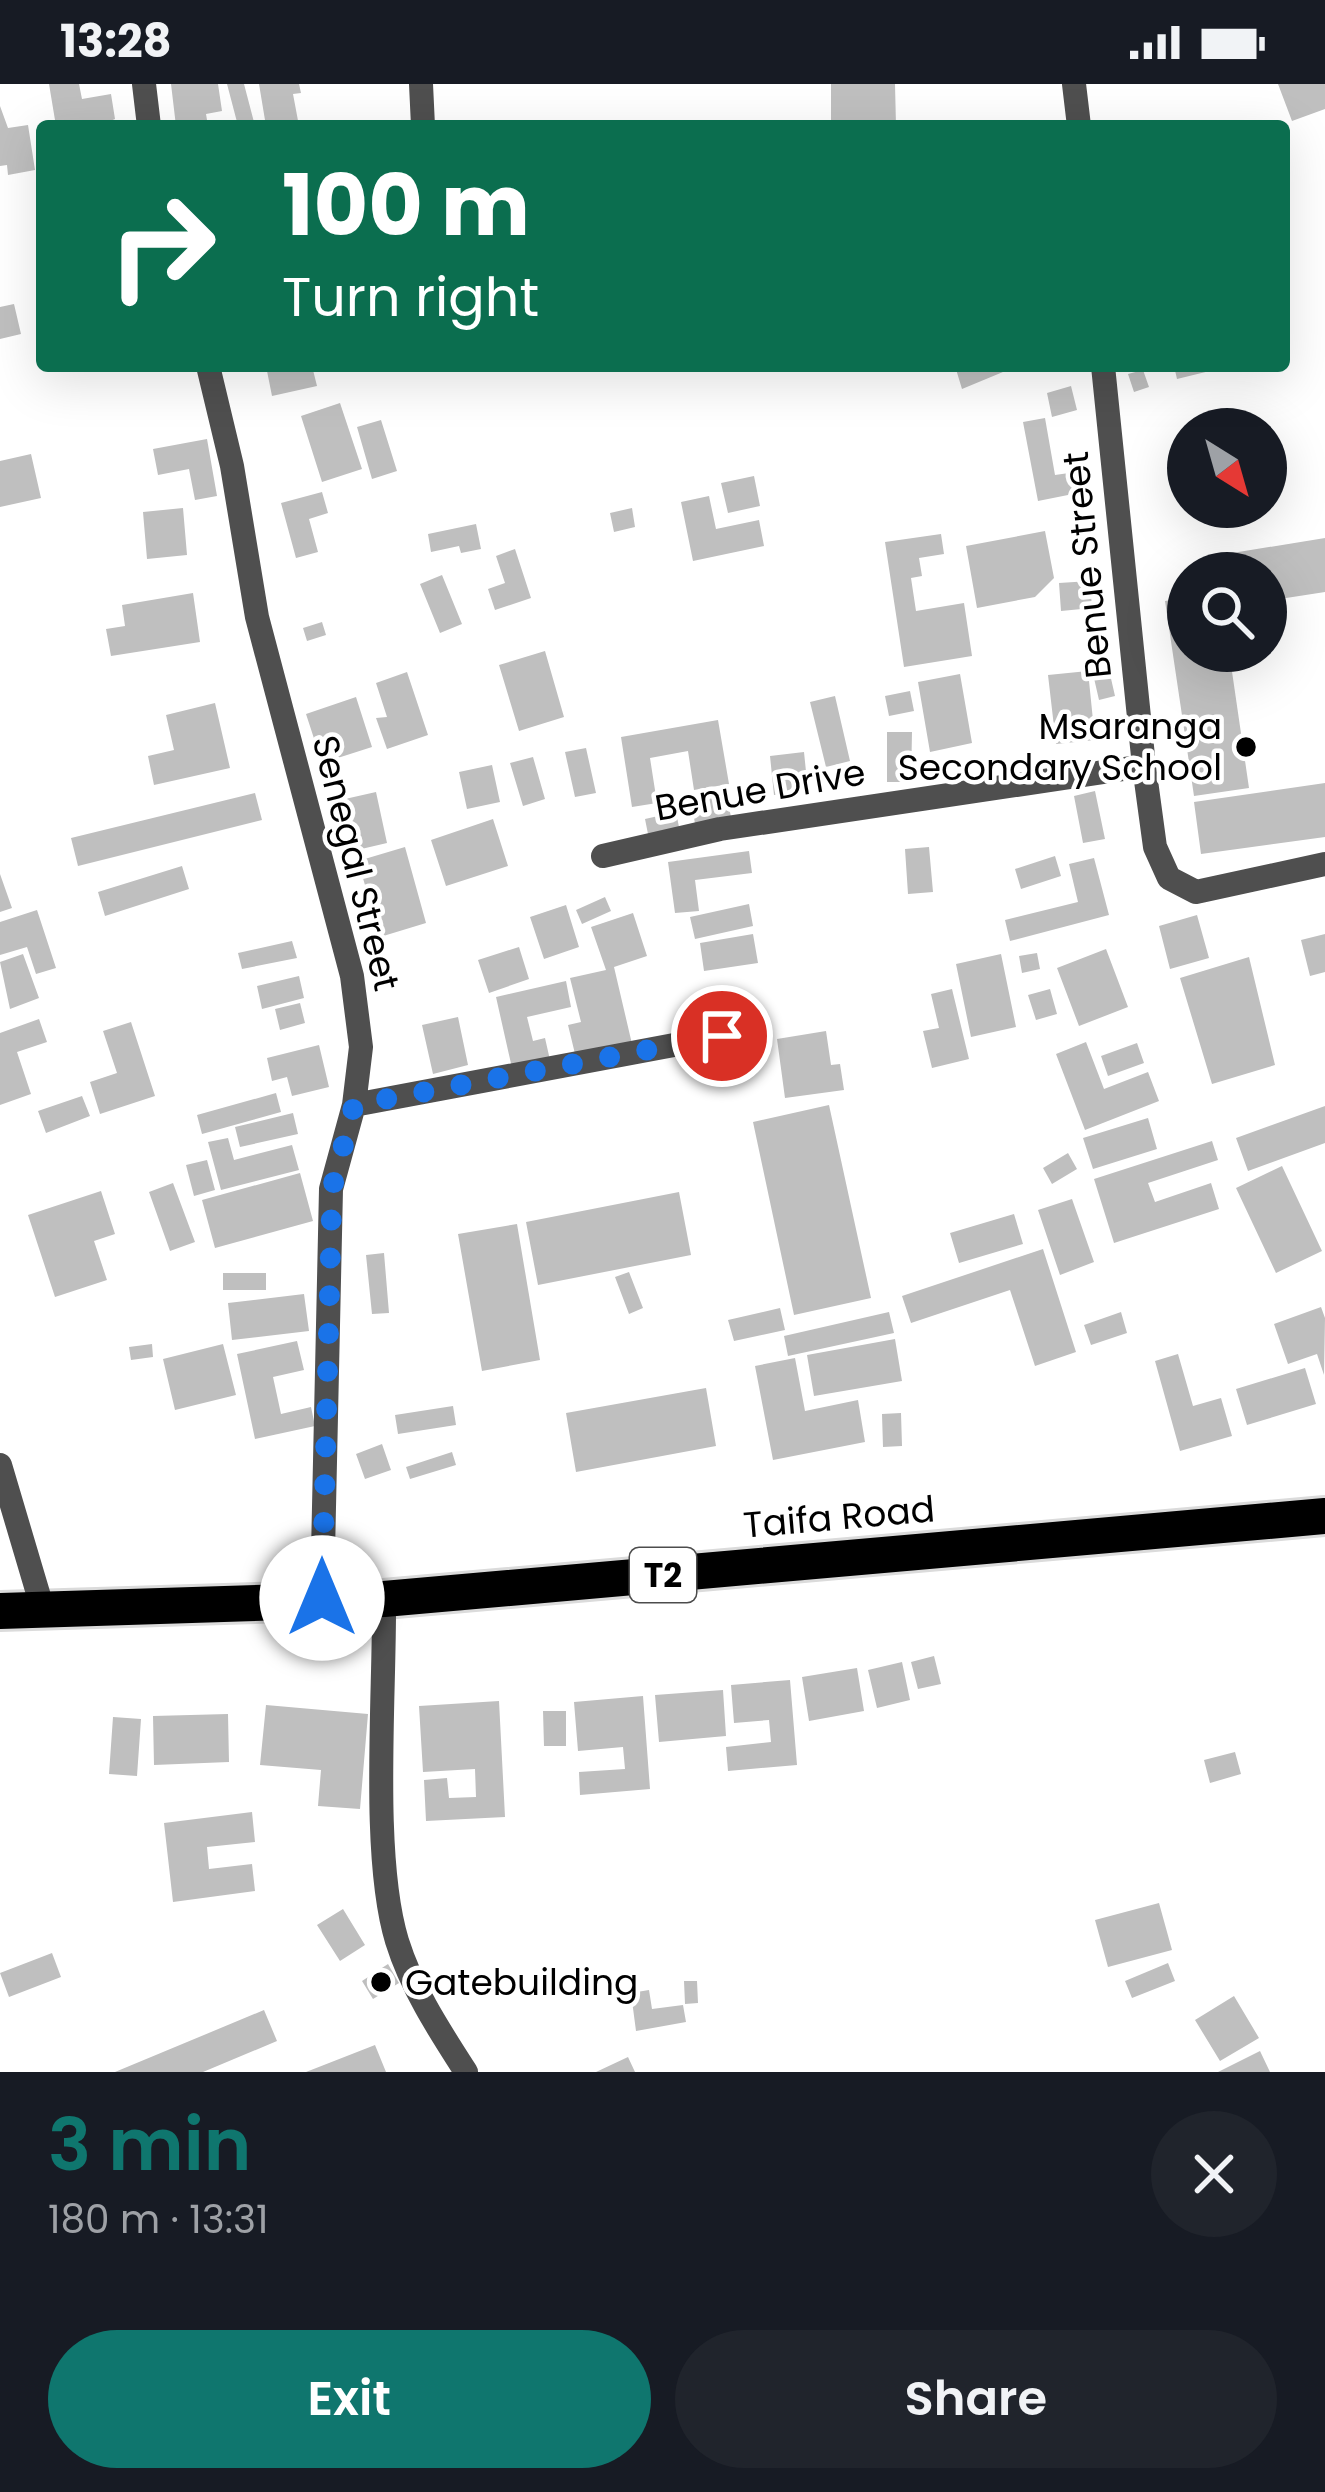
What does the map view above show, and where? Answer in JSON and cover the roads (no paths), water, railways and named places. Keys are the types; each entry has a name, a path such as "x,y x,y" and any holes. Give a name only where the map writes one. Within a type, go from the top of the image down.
{"highway":[{"name":"Taifa Road","path":"0,1611 384,1599 1325,1516"}],"street":[{"path":"144,84 148,120"},
{"path":"421,84 423,120"},
{"path":"1074,84 1077,120"},
{"name":"Senegal Street","path":"209,372 232,466 257,617 352,976 361,1047 354,1105 332,1189 322,1598"},
{"name":"Benue Street","path":"1104,372 1155,848 1169,878 1196,892 1325,864"},
{"name":"Benue Drive","path":"603,856 720,830 1144,766"},
{"path":"354,1105 722,1036"},
{"path":"0,1465 44,1610"},
{"path":"384,1599 386,1855 396,1939 422,2003 466,2072"}],"place":[{"name":"Msaranga Secondary School","path":"1246,747"},
{"name":"Gatebuilding","path":"381,1982"}]}
